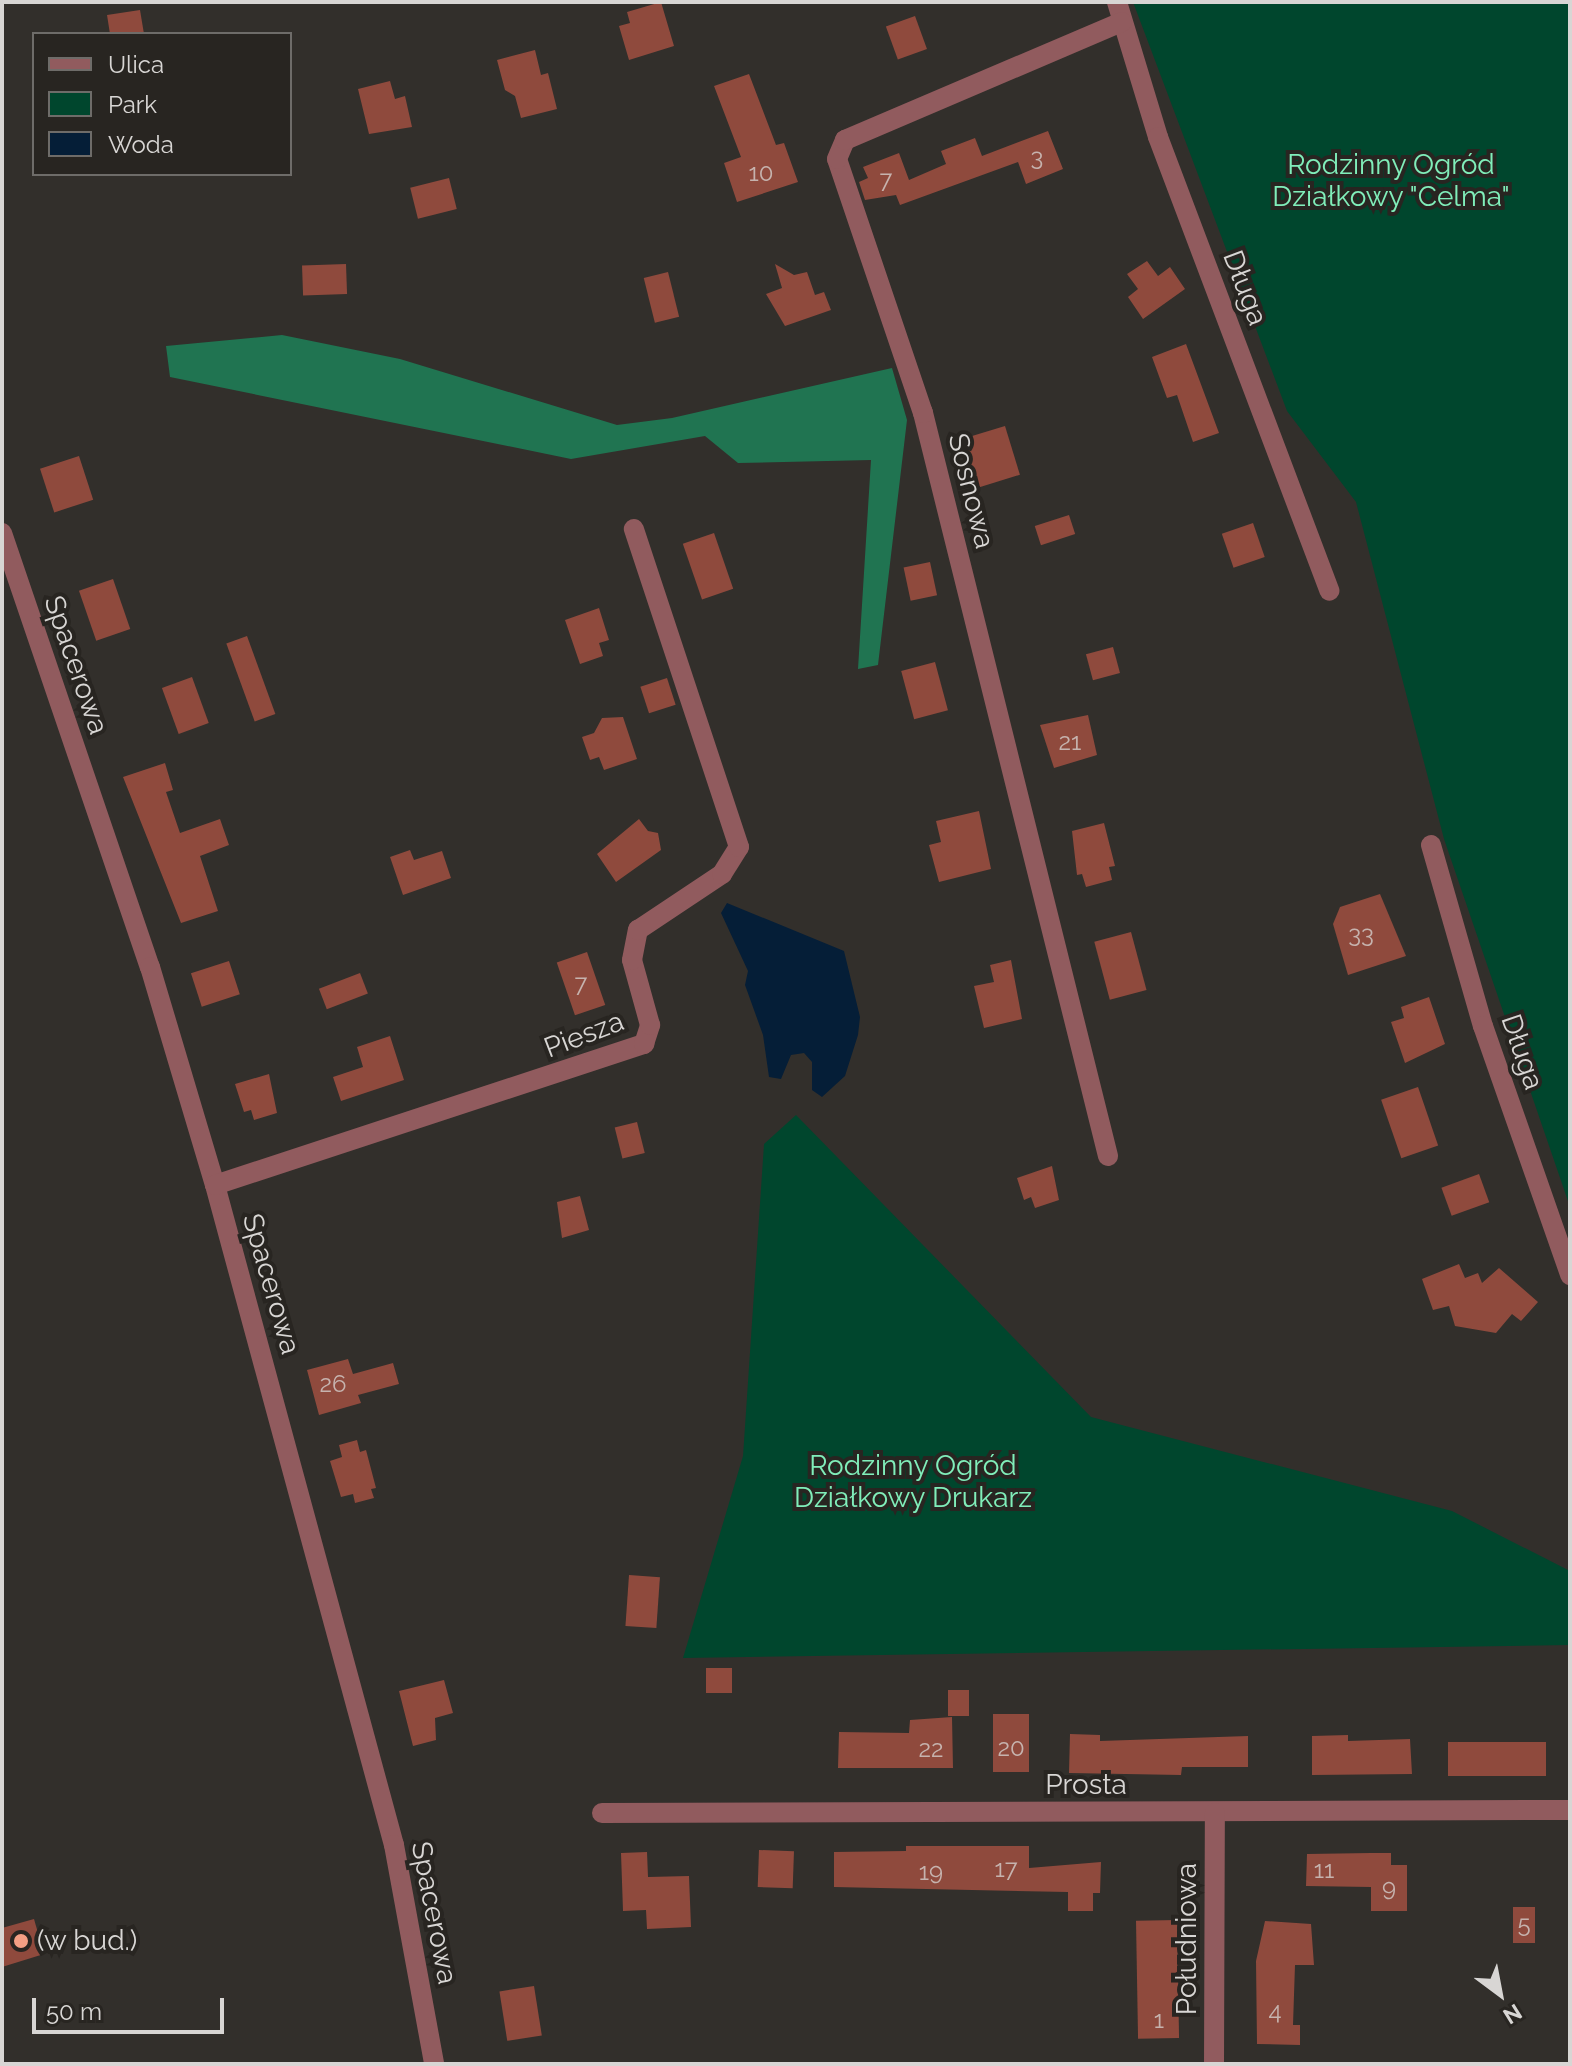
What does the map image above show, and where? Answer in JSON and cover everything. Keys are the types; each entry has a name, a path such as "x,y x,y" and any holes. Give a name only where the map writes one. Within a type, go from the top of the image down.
{"street":[{"name":"Długa","path":"1120,12 1158,137 1330,591"},
{"name":"Sosnowa","path":"1108,1156 923,413 837,159 845,140 1120,12"},
{"name":"Piesza","path":"215,1185 644,1044 650,1025 632,960 638,930 722,874 739,847 634,529"},
{"name":"Spacerowa","path":"2,533 150,967 215,1185 394,1845 434,2064"},
{"name":"Długa","path":"1431,845 1483,1026 1570,1275"},
{"name":"Prosta","path":"602,1813 1570,1810"},
{"name":"Południowa","path":"1214,2064 1215,1813"}],"green space":[{"name":"Rodzinny Ogród Działkowy \"Celma\"","path":"1133,2 1570,2 1570,1207 1444,839 1356,502 1287,411"},
{"path":"282,335 400,359 617,425 672,418 892,368 907,420 878,665 858,669 871,460 738,463 705,436 571,459 170,377 166,346"},
{"name":"Rodzinny Ogród Działkowy Drukarz","path":"796,1115 1091,1417 1452,1511 1570,1571 1570,1645 683,1658 743,1456 764,1144"}],"water":[{"path":"727,903 844,951 860,1017 858,1035 845,1076 822,1097 812,1090 812,1062 804,1053 791,1055 781,1079 769,1077 763,1035 745,985 748,971 721,913"}],"building":[{"path":"661,2 674,46 629,60 619,26 630,23 627,12"},
{"path":"140,10 144,32 110,32 107,15"},
{"path":"915,16 927,49 898,59 886,27"},
{"path":"535,50 541,75 548,73 557,109 521,118 515,96 505,90 497,60"},
{"path":"749,74 776,145 784,143 798,182 737,202 724,163 741,157 714,86"},
{"path":"390,81 395,99 405,96 412,127 369,134 358,89"},
{"path":"1048,131 1063,169 1026,184 1018,162 900,205 896,195 865,200 859,182 868,178 863,167 899,153 909,180 946,164 941,151 975,138 982,156"},
{"path":"449,178 457,209 418,219 410,188"},
{"path":"1147,261 1158,276 1170,267 1185,289 1143,319 1128,297 1138,289 1127,274"},
{"path":"346,264 347,294 303,296 302,266"},
{"path":"775,264 794,275 807,272 815,295 824,292 831,310 785,326 766,294 782,288"},
{"path":"668,272 679,317 655,323 644,278"},
{"path":"1186,344 1219,433 1193,442 1177,395 1167,398 1152,357"},
{"path":"1005,426 1020,475 978,488 963,439"},
{"path":"79,456 93,500 54,512 40,469"},
{"path":"1069,515 1075,534 1041,545 1035,526"},
{"path":"1253,523 1265,557 1234,568 1222,534"},
{"path":"714,533 733,589 702,600 683,544"},
{"path":"930,562 937,595 911,601 904,568"},
{"path":"113,579 130,629 96,641 79,591"},
{"path":"599,608 609,640 599,643 603,656 580,664 565,620"},
{"path":"247,636 275,714 255,722 226,644"},
{"path":"1113,647 1120,673 1093,680 1086,654"},
{"path":"935,662 948,710 914,719 901,671"},
{"path":"192,677 209,723 179,734 162,688"},
{"path":"667,678 676,705 649,713 640,687"},
{"path":"1088,715 1097,755 1054,768 1040,725"},
{"path":"623,717 637,759 604,770 599,757 590,760 582,737 594,733 602,718"},
{"path":"165,763 173,790 166,792 180,833 220,819 229,845 200,856 218,911 181,923 123,777"},
{"path":"979,811 991,869 939,882 929,845 941,842 936,821"},
{"path":"639,819 648,831 658,833 661,850 616,882 597,854"},
{"path":"1104,823 1115,866 1109,867 1112,880 1086,887 1082,874 1077,875 1072,831"},
{"path":"410,850 414,860 442,851 451,878 403,895 390,857"},
{"path":"1380,894 1406,956 1348,975 1333,924 1340,907"},
{"path":"1131,932 1147,990 1110,1000 1094,942"},
{"path":"587,952 605,1005 575,1015 557,962"},
{"path":"1011,960 1022,1019 984,1028 974,986 994,982 990,965"},
{"path":"229,961 240,994 202,1007 191,973"},
{"path":"360,973 368,994 327,1009 319,989"},
{"path":"1429,997 1445,1044 1405,1063 1391,1022 1404,1018 1401,1007"},
{"path":"390,1036 404,1080 341,1101 333,1077 363,1067 357,1047"},
{"path":"269,1074 277,1113 254,1120 251,1110 244,1112 235,1084"},
{"path":"1418,1087 1438,1146 1401,1158 1381,1100"},
{"path":"637,1122 645,1153 622,1159 615,1128"},
{"path":"1052,1166 1059,1200 1035,1208 1031,1197 1024,1200 1017,1178"},
{"path":"1479,1174 1489,1202 1452,1216 1441,1188"},
{"path":"580,1196 589,1230 562,1238 557,1202"},
{"path":"1459,1264 1465,1278 1478,1273 1482,1283 1499,1268 1538,1302 1521,1321 1512,1314 1496,1333 1455,1326 1449,1306 1433,1310 1422,1279"},
{"path":"348,1359 353,1374 393,1363 399,1384 358,1395 361,1403 319,1415 307,1370"},
{"path":"357,1440 360,1452 366,1450 376,1488 371,1489 374,1498 355,1503 353,1494 341,1497 330,1461 342,1457 339,1445"},
{"path":"629,1575 660,1577 656,1628 625,1626"},
{"path":"706,1668 732,1668 732,1693 706,1693"},
{"path":"444,1680 453,1713 435,1718 436,1740 413,1746 399,1691"},
{"path":"948,1690 969,1690 969,1716 948,1716"},
{"path":"993,1714 1029,1714 1029,1772 993,1772"},
{"path":"952,1717 953,1768 838,1768 839,1732 909,1733 910,1720"},
{"path":"1070,1734 1100,1735 1100,1741 1248,1736 1248,1767 1182,1767 1181,1775 1069,1773"},
{"path":"1348,1735 1348,1741 1410,1739 1412,1774 1312,1775 1312,1736"},
{"path":"1448,1742 1546,1742 1546,1776 1448,1776"},
{"path":"906,1846 1029,1846 1029,1868 1101,1862 1100,1893 1093,1893 1093,1911 1068,1911 1068,1892 834,1887 834,1852 906,1851"},
{"path":"759,1850 794,1851 793,1888 758,1887"},
{"path":"647,1852 648,1877 689,1876 691,1927 647,1929 646,1910 623,1911 621,1853"},
{"path":"1391,1853 1391,1865 1407,1865 1407,1911 1371,1911 1371,1887 1306,1886 1307,1854"},
{"path":"1513,1907 1535,1907 1535,1943 1513,1943"},
{"name":"(w bud.)","path":"34,1919 44,1954 2,1967 2,1928"},
{"path":"1177,1920 1179,2038 1138,2039 1136,1921"},
{"path":"1265,1921 1311,1924 1314,1965 1295,1965 1293,2025 1300,2025 1300,2045 1257,2044 1256,1961"},
{"path":"534,1986 542,2035 507,2041 499,1991"}],"place":[{"name":"(w bud.)","path":"21,1941"}]}
